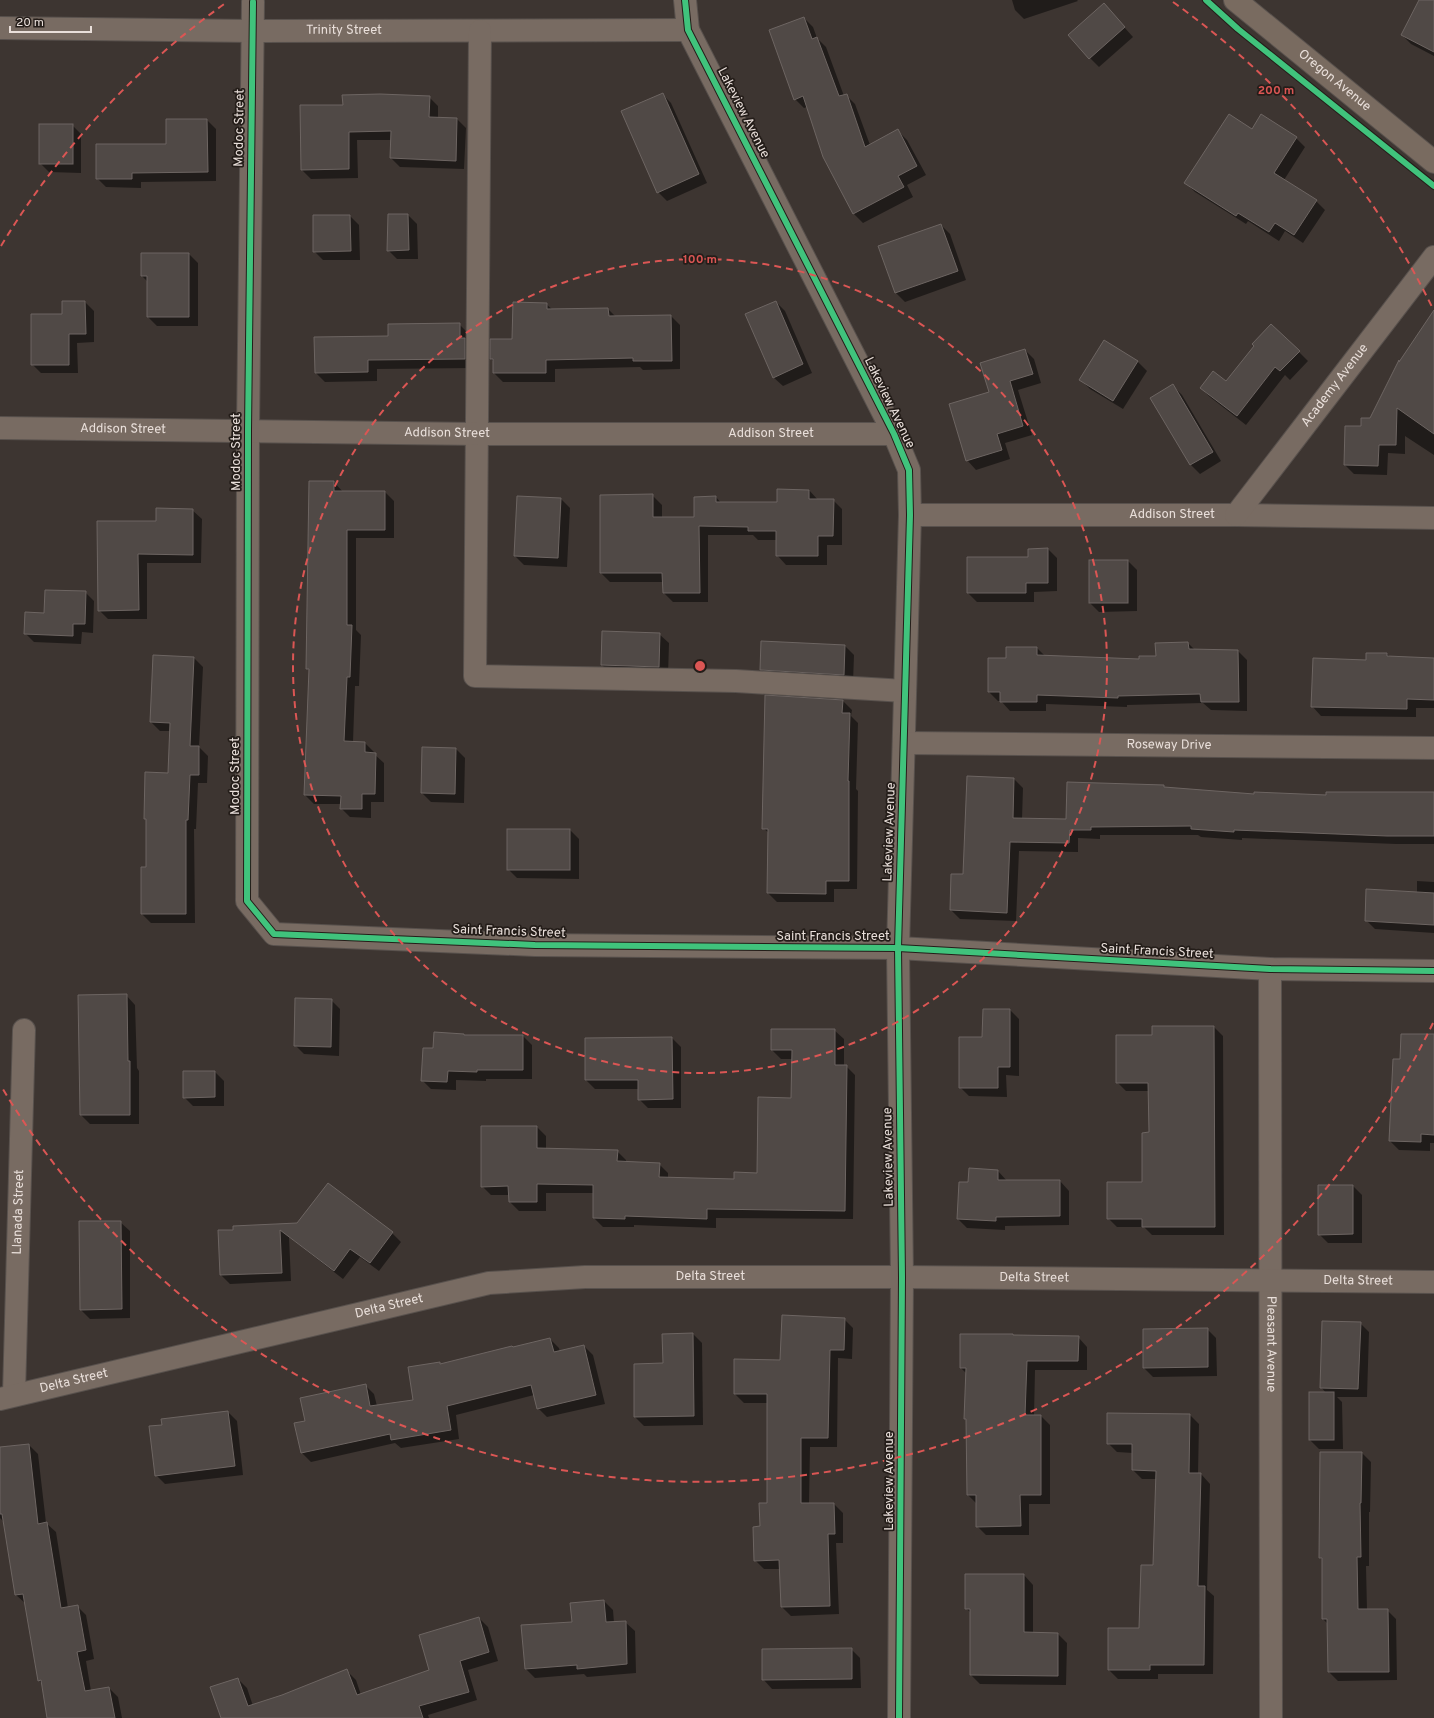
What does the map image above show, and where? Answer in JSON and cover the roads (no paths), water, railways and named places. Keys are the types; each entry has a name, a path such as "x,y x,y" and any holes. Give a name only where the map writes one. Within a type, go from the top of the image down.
{"main road":[{"name":"Oregon Avenue","path":"1235,0 1434,162"}],"street":[{"name":"Lakeview Avenue","path":"685,0 688,30 894,434 909,470 910,515 898,948 902,1277 900,1718"},
{"name":"Modoc Street","path":"247,901 248,430 253,2"},
{"name":"Trinity Street","path":"0,28 252,31 688,30"},
{"path":"480,31 476,676 736,681 905,691"},
{"name":"Academy Avenue","path":"1236,515 1434,257"},
{"name":"Addison Street","path":"0,428 478,434 894,434"},
{"name":"Addison Street","path":"910,515 1236,515 1434,518"},
{"name":"Roseway Drive","path":"904,743 1434,748"},
{"name":"Saint Francis Street","path":"247,901 274,934 535,945 898,948 1270,969 1434,971"},
{"name":"Pleasant Avenue","path":"1270,969 1271,1718"},
{"name":"Llanada Street","path":"7,1396 24,1030"},
{"name":"Delta Street","path":"7,1396 489,1283 585,1277 902,1277 1434,1282"}]}
